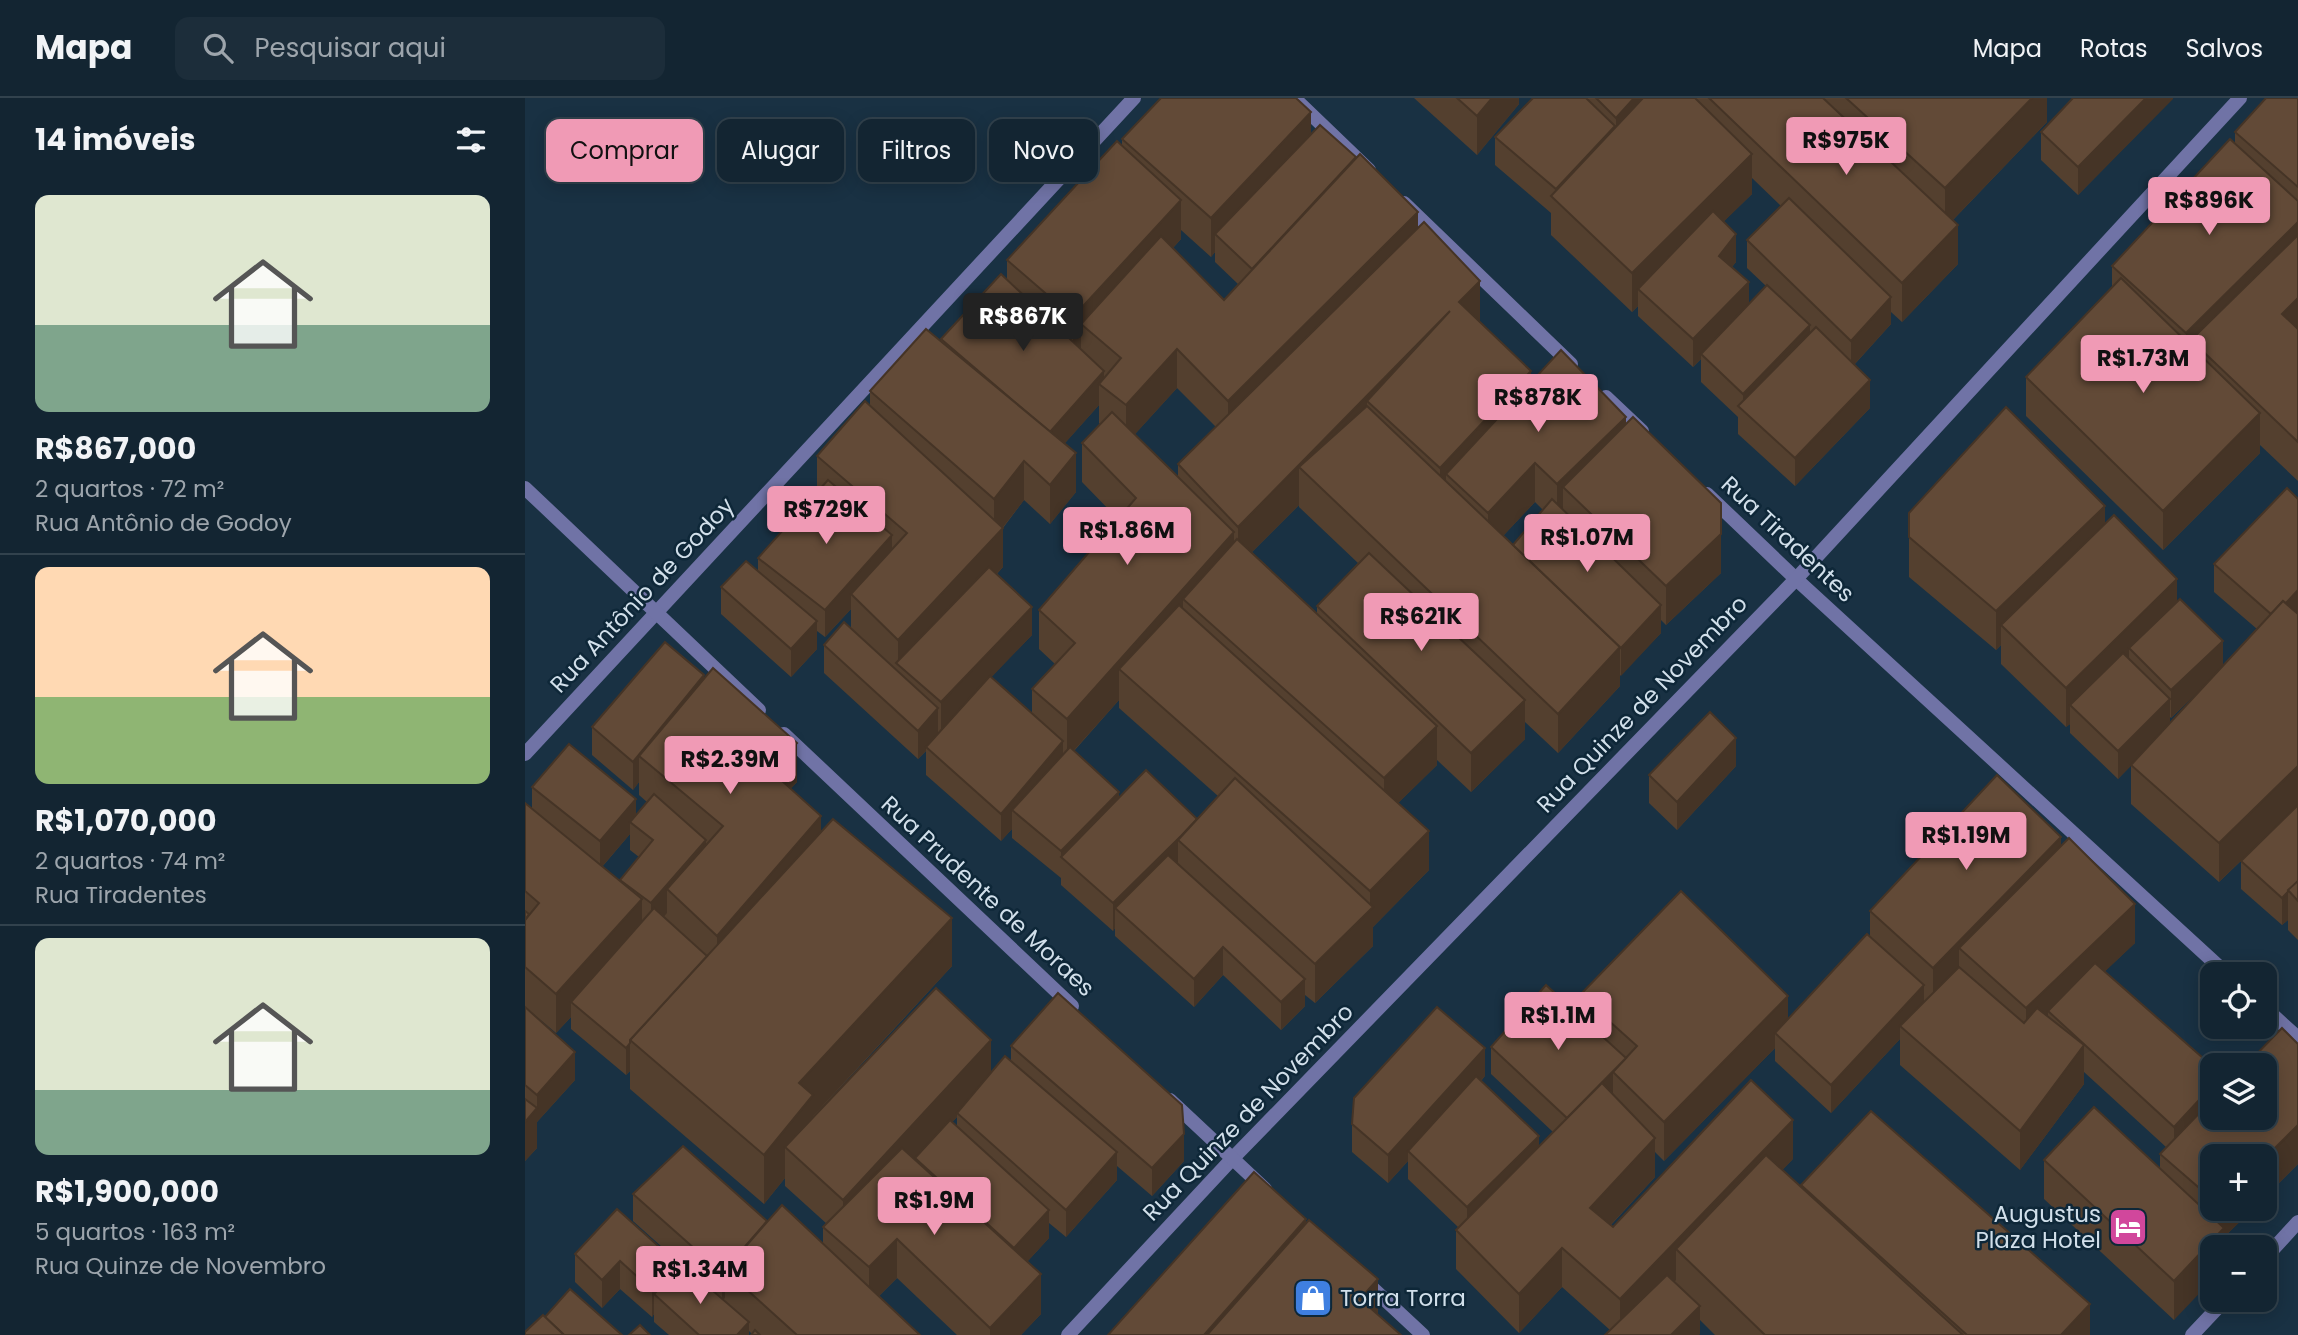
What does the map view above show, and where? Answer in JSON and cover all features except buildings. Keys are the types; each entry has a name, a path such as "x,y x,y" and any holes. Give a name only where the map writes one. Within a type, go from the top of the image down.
{"street":[{"name":"Rua Antônio de Godoy","path":"525,754 1134,98"},
{"path":"1294,98 1655,444"},
{"name":"Rua Quinze de Novembro","path":"1069,1335 1232,1159 1796,579 2240,98"},
{"name":"Rua Tiradentes","path":"1696,483 1796,579 2214,962"},
{"name":"Rua Prudente de Moraes","path":"525,488 1081,1015"},
{"path":"2277,1019 2298,1038"},
{"path":"1162,1092 1272,1196"},
{"path":"2277,1245 2298,1222"},
{"path":"1352,1270 1423,1335"},
{"path":"2192,1335 2214,1312"}],"place":[{"name":"Augustus Plaza Hotel","path":"2128,1227"},
{"name":"Torra Torra","path":"1313,1298"}]}
